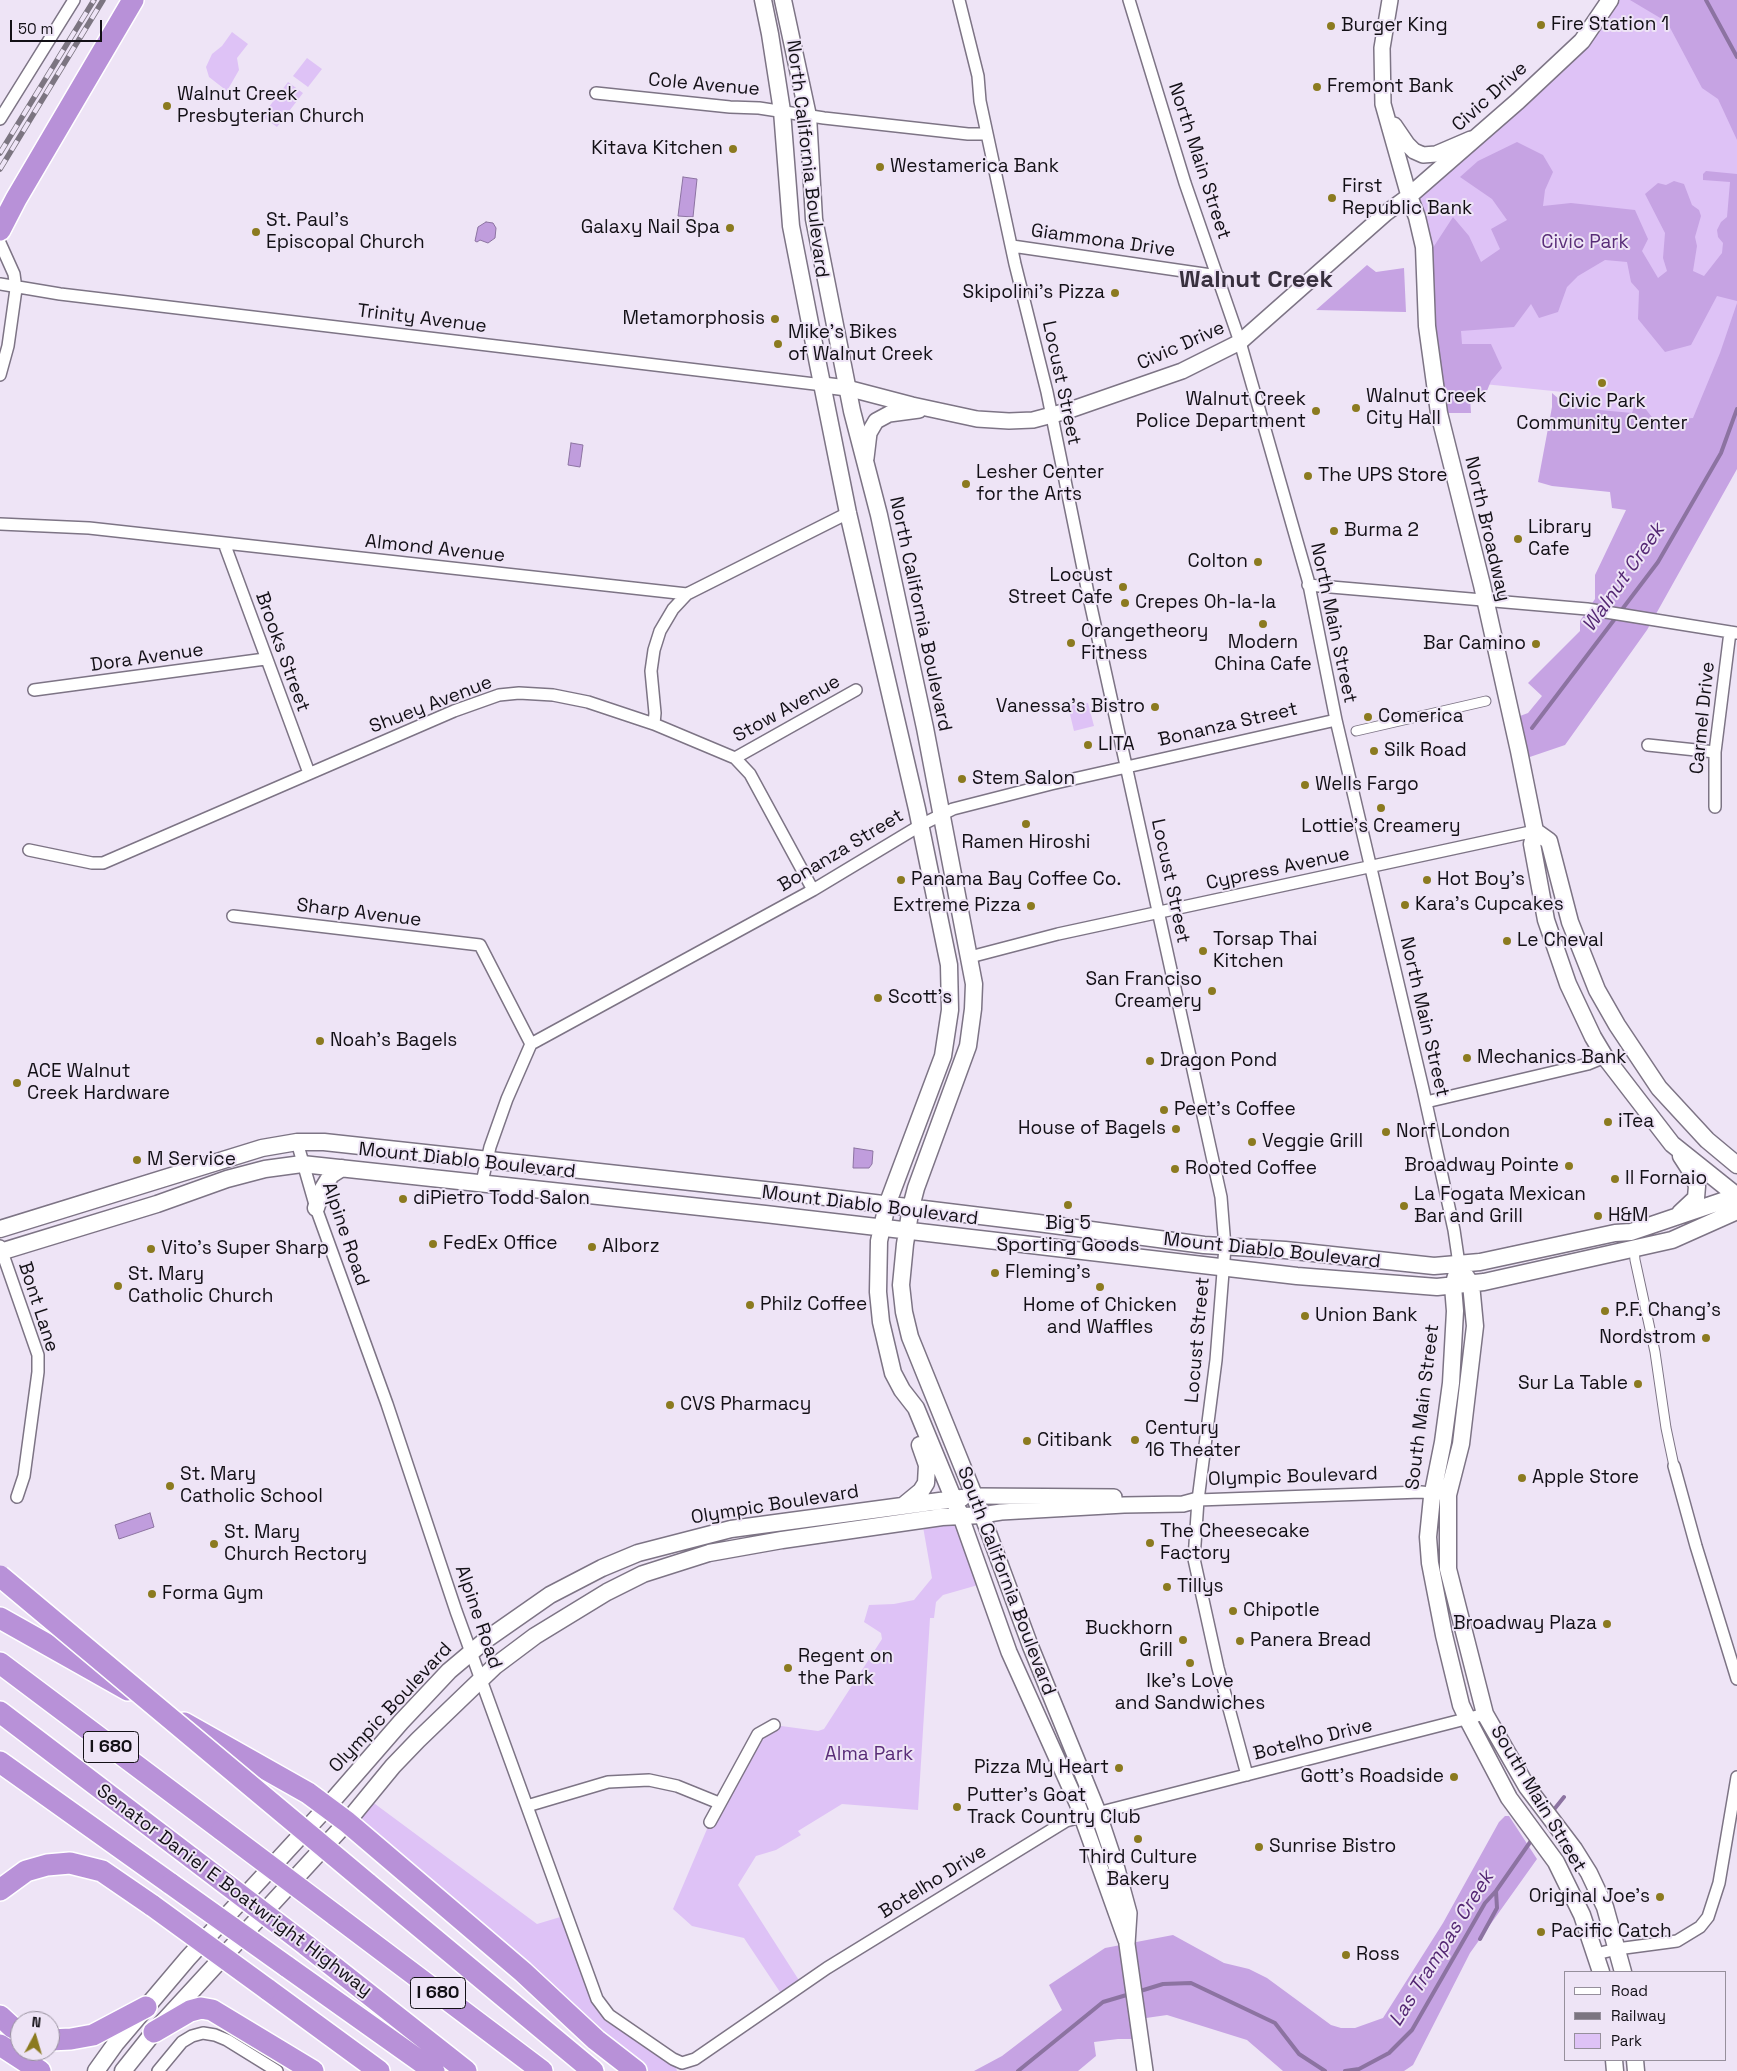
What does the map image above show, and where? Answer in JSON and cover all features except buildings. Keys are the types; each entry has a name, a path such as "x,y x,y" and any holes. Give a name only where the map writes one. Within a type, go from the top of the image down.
{"highway":[{"path":"0,230 16,199 133,0"},
{"path":"0,222 16,199"},
{"path":"0,1576 594,2071"},
{"path":"0,1618 308,1793 348,1822 523,1972 596,2040 636,2071"},
{"name":"I 680","path":"0,1663 542,2071"},
{"name":"Senator Daniel E Boatwright Highway","path":"0,1712 306,1945 466,2071"},
{"path":"0,1762 434,2071"},
{"path":"0,1890 26,1871 46,1865 70,1864 102,1871 379,2071"},
{"path":"60,2040 93,2035 146,2007"},
{"path":"154,2032 190,2011 201,2008 212,2010 313,2071"},
{"path":"0,2016 10,2025"},
{"path":"0,2045 40,2071"}],"main road":[{"name":"North California Boulevard","path":"763,0 782,111 791,226 848,513 920,825 949,965 950,1010 944,1056 887,1205 881,1227"},
{"name":"North California Boulevard","path":"783,0 808,116 814,220 848,388 889,557 925,728 940,814 970,957 974,992 968,1046 916,1188 906,1230"},
{"name":"Civic Drive","path":"1409,196 1582,40 1610,0"},
{"name":"North Broadway","path":"1409,196 1417,217 1424,247 1426,326 1439,413 1519,751 1535,831 1532,844 1546,920 1572,991 1604,1058 1672,1144 1737,1196"},
{"path":"1535,831 1549,841 1570,922 1597,990 1617,1025 1659,1088 1707,1140 1737,1165"},
{"name":"Mount Diablo Boulevard","path":"0,1229 262,1148 297,1142 324,1142 487,1162 887,1205 1225,1247 1285,1250 1434,1266 1480,1262 1615,1233 1631,1232 1737,1196"},
{"path":"1672,1144 1692,1172 1697,1186 1696,1198 1674,1218"},
{"name":"Mount Diablo Boulevard","path":"1,1250 157,1204 227,1179 265,1169 302,1164 482,1182 1338,1279 1437,1287 1471,1284 1672,1240 1737,1211"},
{"path":"316,1208 322,1190 331,1175 342,1168"},
{"name":"South California Boulevard","path":"881,1227 878,1292 881,1322 893,1372 902,1390 916,1408 961,1517"},
{"name":"South California Boulevard","path":"906,1230 901,1285 904,1312 910,1337 982,1515"},
{"name":"South Main Street","path":"1459,1264 1471,1284 1475,1326 1474,1348 1460,1444 1441,1494 1428,1537 1430,1562 1444,1635 1461,1705 1509,1798 1556,1862 1582,1915 1601,1971"},
{"name":"South Main Street","path":"1459,1264 1453,1286 1455,1311 1451,1383 1443,1442 1441,1494 1448,1569 1485,1714 1527,1787 1574,1849 1589,1873 1604,1908 1623,1971"},
{"path":"902,1390 927,1465 926,1483 921,1491 904,1505"},
{"name":"Olympic Boulevard","path":"96,2071 116,2043 188,1958 449,1671 472,1651 550,1595 602,1568 638,1553 739,1528 975,1496"},
{"name":"Olympic Boulevard","path":"122,2071 154,2032 348,1822 393,1766 495,1666 528,1642 607,1592 643,1574 709,1553 782,1540 942,1517 982,1515"}],"street":[{"path":"0,119 74,0"},
{"name":"Locust Street","path":"959,0 978,76 980,101 987,134 1051,416 1221,1197 1225,1247 1216,1360 1198,1500 1194,1564 1218,1668 1247,1775"},
{"name":"North Main Street","path":"1129,0 1185,183 1240,342 1308,585 1336,720 1359,812 1369,867 1391,950 1426,1102 1454,1230 1459,1264"},
{"name":"North Broadway","path":"1390,0 1382,48 1381,84 1384,110 1409,196"},
{"name":"Cole Avenue","path":"596,93 782,111 808,116 968,134 987,134"},
{"path":"1384,110 1407,144 1414,151 1423,155 1436,154 1475,138"},
{"name":"Civic Drive","path":"823,385 848,388 977,419 1009,421 1033,420 1051,416 1182,371 1240,342 1386,213 1409,196"},
{"path":"0,243 10,266 16,288 8,346 0,375"},
{"name":"Giammona Drive","path":"1012,246 1218,276"},
{"name":"Trinity Avenue","path":"0,284 16,288 823,385"},
{"path":"865,460 869,434 876,422 889,414 931,409"},
{"path":"654,724 655,713 651,671 654,650 660,631 673,609 687,594 848,513"},
{"name":"Almond Avenue","path":"0,524 89,528 687,594"},
{"name":"Brooks Street","path":"224,544 308,773"},
{"path":"1308,585 1587,609 1734,633"},
{"name":"Carmel Drive","path":"1715,807 1715,752 1734,633"},
{"name":"Dora Avenue","path":"34,690 265,660"},
{"name":"Stow Avenue","path":"735,758 856,690"},
{"name":"Shuey Avenue","path":"29,850 92,863 103,863 454,711 499,695 519,693 553,694 588,702 654,724 735,758 750,774 813,890"},
{"path":"1356,731 1486,701"},
{"name":"Bonanza Street","path":"531,1044 813,890 940,814 1033,788 1336,720"},
{"path":"1648,745 1715,752"},
{"name":"Cypress Avenue","path":"970,957 1048,936 1535,831"},
{"name":"Sharp Avenue","path":"233,916 480,945 531,1044"},
{"path":"482,1182 507,1099 531,1044"},
{"path":"1426,1102 1588,1064 1604,1058"},
{"name":"Alpine Road","path":"297,1142 316,1208 387,1404 481,1679 597,1999 609,2015 673,2059 682,2063"},
{"path":"1634,1249 1655,1352 1666,1428 1674,1466 1696,1546 1737,1679"},
{"name":"Bont Lane","path":"1,1250 38,1355 37,1380 24,1476 17,1497"},
{"name":"Olympic Boulevard","path":"982,1515 1001,1512 1124,1505 1183,1504 1212,1498 1441,1494"},
{"name":"Olympic Boulevard","path":"975,1496 1184,1496 1198,1500"},
{"name":"South California Boulevard","path":"982,1515 1030,1645 1098,1812 1129,1913 1127,1944 1146,2071"},
{"name":"South California Boulevard","path":"961,1517 1008,1652 1082,1816 1127,1944"},
{"name":"Botelho Drive","path":"682,2063 695,2058 828,1968 1066,1821 1468,1720 1485,1714"},
{"path":"710,1822 758,1734 774,1725"},
{"path":"1596,1954 1616,1949 1677,1941 1700,1927 1708,1917 1719,1883 1737,1777"},
{"path":"527,1806 608,1782 650,1780 677,1786 719,1803"},
{"path":"158,2071 182,2042 202,2033 215,2035 227,2040 277,2071"}],"green space":[{"name":"Civic Park","path":"1610,0 1737,0 1737,469 1556,482 1563,392 1434,379 1409,196 1518,101"},
{"path":"1630,0 1737,0 1737,140 1718,99 1702,88 1667,22"},
{"path":"232,32 248,44 237,58 239,70 227,91 209,77 206,67 212,54 222,46"},
{"path":"307,58 322,69 308,87 293,76"},
{"path":"288,82 303,93 277,127 262,116"},
{"path":"1517,142 1543,155 1553,172 1545,190 1543,206 1571,203 1635,210 1648,239 1642,251 1658,278 1667,271 1663,258 1665,233 1645,194 1658,183 1666,185 1674,181 1684,184 1692,205 1699,210 1701,216 1695,237 1697,246 1693,271 1704,276 1722,253 1723,243 1718,237 1717,230 1721,222 1727,217 1730,182 1703,180 1703,174 1706,171 1737,174 1737,301 1717,296 1691,345 1665,352 1638,319 1639,291 1631,282 1627,262 1605,260 1578,276 1567,287 1558,312 1539,318 1531,304 1514,327 1461,331 1462,344 1491,344 1502,368 1491,381 1484,398 1470,398 1471,413 1439,413 1425,260 1453,217 1469,236 1481,262 1500,249 1491,229 1507,220 1492,199 1460,177 1478,161"},
{"path":"1367,265 1376,272 1404,268 1406,312 1316,310"},
{"path":"1737,303 1737,469 1647,630 1565,745 1521,760 1512,719 1528,713 1542,696 1528,683 1580,631 1580,621 1595,599 1595,575 1626,510 1612,508 1610,492 1552,486 1538,482 1552,407 1552,393 1568,407 1632,413 1637,398 1655,421 1693,418 1720,353"},
{"path":"1088,703 1094,726 1074,731 1068,706"},
{"name":"Alma Park","path":"961,1517 985,1583 943,1595 936,1602 934,1618 930,1618 918,1810 842,1804 798,1831 801,1835 776,1850 756,1856 738,1885 802,1985 784,1998 744,1938 692,1926 673,1909 710,1822 758,1734 774,1725 818,1731 824,1729 882,1639 881,1633 864,1622 869,1605 894,1604 914,1600 932,1578 922,1521"},
{"path":"367,1798 537,1924 567,1915 597,1999 673,2059 677,2071 636,2071 347,1822"},
{"path":"1505,1816 1509,1816 1537,1859 1470,1953 1413,2065 1404,2071 1283,2071 1247,2040 1167,2015 1139,2019 1141,2039 1094,2042 1096,2056 1078,2071 974,2071 1002,2056 1062,2010 1049,1985 1105,1948 1173,1935 1224,1963 1249,1969 1267,1978 1331,2025 1341,2028 1355,2028 1383,2018 1443,1923 1499,1822"}],"shaded area":[{"path":"683,177 697,179 693,217 678,216"},
{"path":"486,222 493,223 496,228 495,238 488,243 480,240 475,241 478,227"},
{"path":"571,443 583,445 580,467 568,465"},
{"path":"854,1148 873,1151 872,1164 869,1168 853,1168"},
{"path":"150,1513 154,1527 119,1539 115,1525"}],"waterway":[{"name":"Walnut Creek","path":"1706,0 1737,57"},
{"name":"Walnut Creek","path":"1532,728 1658,562 1721,453 1737,409"},
{"name":"Las Trampas Creek","path":"1552,1812 1564,1797"},
{"name":"Las Trampas Creek","path":"1345,2071 1359,2069 1389,2053 1412,2030 1485,1903 1496,1891 1533,1838"},
{"path":"1480,1939 1497,1908 1496,1891"},
{"name":"Las Trampas Creek","path":"1137,1992 1163,1984 1191,1983 1275,2023 1299,2054 1325,2071"},
{"name":"Las Trampas Creek","path":"1018,2071 1103,2002 1130,1994"}],"railway":[{"path":"0,153 94,0"},
{"path":"0,169 103,0"}],"place":[{"name":"Fire Station 1","path":"1541,25"},
{"name":"Burger King","path":"1331,26"},
{"name":"Fremont Bank","path":"1317,87"},
{"name":"Walnut Creek Presbyterian Church","path":"167,106"},
{"name":"Kitava Kitchen","path":"733,149"},
{"name":"Westamerica Bank","path":"880,167"},
{"name":"First Republic Bank","path":"1332,198"},
{"name":"Galaxy Nail Spa","path":"730,228"},
{"name":"St. Paul's Episcopal Church","path":"256,232"},
{"name":"Skipolini's Pizza","path":"1115,293"},
{"name":"Metamorphosis","path":"775,319"},
{"name":"Mike's Bikes of Walnut Creek","path":"778,344"},
{"name":"Civic Park Community Center","path":"1602,383"},
{"name":"Walnut Creek City Hall","path":"1356,408"},
{"name":"Walnut Creek Police Department","path":"1316,411"},
{"name":"The UPS Store","path":"1308,476"},
{"name":"Lesher Center for the Arts","path":"966,484"},
{"name":"Burma 2","path":"1334,531"},
{"name":"Library Cafe","path":"1518,539"},
{"name":"Colton","path":"1258,562"},
{"name":"Locust Street Cafe","path":"1123,587"},
{"name":"Crepes Oh-la-la","path":"1125,603"},
{"name":"Modern China Cafe","path":"1263,624"},
{"name":"Orangetheory Fitness","path":"1071,643"},
{"name":"Bar Camino","path":"1536,644"},
{"name":"Vanessa's Bistro","path":"1155,707"},
{"name":"Comerica","path":"1368,717"},
{"name":"LITA","path":"1088,745"},
{"name":"Silk Road","path":"1374,751"},
{"name":"Stem Salon","path":"962,779"},
{"name":"Wells Fargo","path":"1305,785"},
{"name":"Lottie's Creamery","path":"1381,808"},
{"name":"Ramen Hiroshi","path":"1026,824"},
{"name":"Panama Bay Coffee Co.","path":"901,880"},
{"name":"Hot Boy's","path":"1427,880"},
{"name":"Kara's Cupcakes","path":"1405,905"},
{"name":"Extreme Pizza","path":"1031,906"},
{"name":"Le Cheval","path":"1507,941"},
{"name":"Torsap Thai Kitchen","path":"1203,951"},
{"name":"San Franciso Creamery","path":"1212,991"},
{"name":"Scott's","path":"878,998"},
{"name":"Noah's Bagels","path":"320,1041"},
{"name":"Mechanics Bank","path":"1467,1058"},
{"name":"Dragon Pond","path":"1150,1061"},
{"name":"ACE Walnut Creek Hardware","path":"17,1083"},
{"name":"Peet's Coffee","path":"1164,1110"},
{"name":"iTea","path":"1608,1122"},
{"name":"House of Bagels","path":"1176,1129"},
{"name":"Norf London","path":"1386,1132"},
{"name":"Veggie Grill","path":"1252,1142"},
{"name":"M Service","path":"137,1160"},
{"name":"Broadway Pointe","path":"1569,1166"},
{"name":"Rooted Coffee","path":"1175,1169"},
{"name":"Il Fornaio","path":"1615,1179"},
{"name":"diPietro Todd Salon","path":"403,1199"},
{"name":"Big 5 Sporting Goods","path":"1068,1205"},
{"name":"La Fogata Mexican Bar and Grill","path":"1404,1206"},
{"name":"H&M","path":"1598,1216"},
{"name":"FedEx Office","path":"433,1244"},
{"name":"Alborz","path":"592,1247"},
{"name":"Vito's Super Sharp","path":"151,1249"},
{"name":"Fleming's","path":"995,1273"},
{"name":"St. Mary Catholic Church","path":"118,1286"},
{"name":"Home of Chicken and Waffles","path":"1100,1287"},
{"name":"Philz Coffee","path":"750,1305"},
{"name":"P.F. Chang's","path":"1605,1311"},
{"name":"Union Bank","path":"1305,1316"},
{"name":"Nordstrom","path":"1706,1338"},
{"name":"Sur La Table","path":"1638,1384"},
{"name":"CVS Pharmacy","path":"670,1405"},
{"name":"Century 16 Theater","path":"1135,1440"},
{"name":"Citibank","path":"1027,1441"},
{"name":"Apple Store","path":"1522,1478"},
{"name":"St. Mary Catholic School","path":"170,1486"},
{"name":"The Cheesecake Factory","path":"1150,1543"},
{"name":"St. Mary Church Rectory","path":"214,1544"},
{"name":"Tillys","path":"1167,1587"},
{"name":"Forma Gym","path":"152,1594"},
{"name":"Chipotle","path":"1233,1611"},
{"name":"Broadway Plaza","path":"1607,1624"},
{"name":"Buckhorn Grill","path":"1183,1640"},
{"name":"Panera Bread","path":"1240,1641"},
{"name":"Ike's Love and Sandwiches","path":"1190,1663"},
{"name":"Regent on the Park","path":"788,1668"},
{"name":"Pizza My Heart","path":"1119,1768"},
{"name":"Gott's Roadside","path":"1454,1777"},
{"name":"Putter's Goat Track Country Club","path":"957,1807"},
{"name":"Third Culture Bakery","path":"1138,1839"},
{"name":"Sunrise Bistro","path":"1259,1847"},
{"name":"Original Joe's","path":"1660,1897"},
{"name":"Pacific Catch","path":"1541,1932"},
{"name":"Ross","path":"1346,1955"}],"district":[{"name":"Walnut Creek","path":"1256,280"}]}
